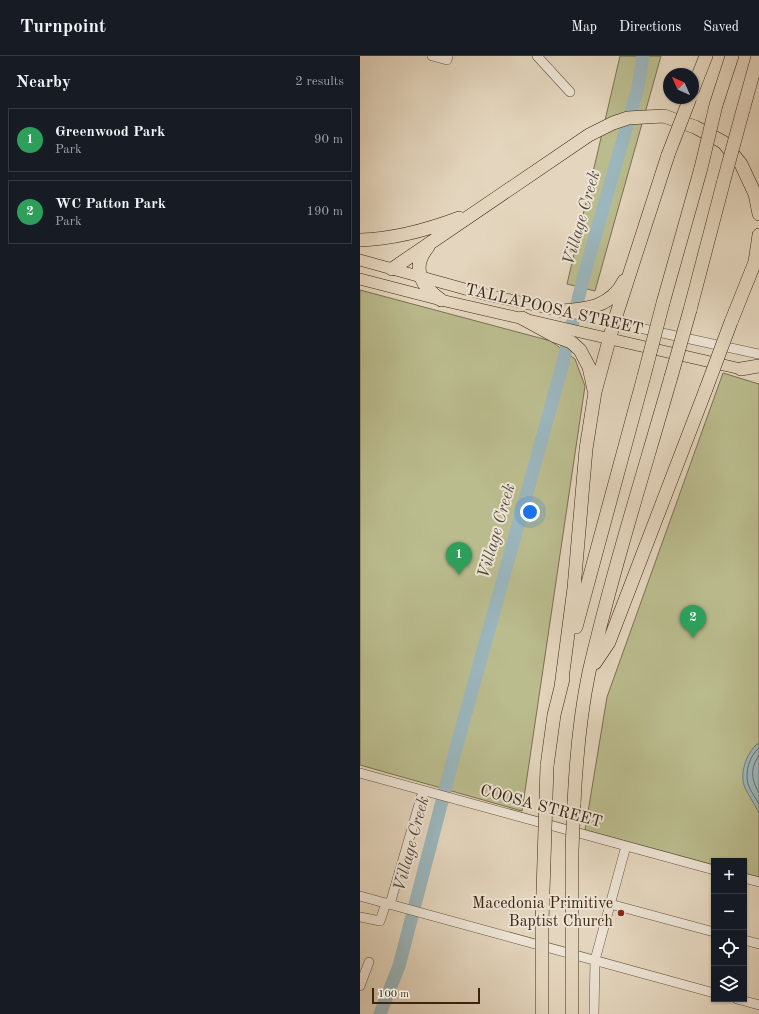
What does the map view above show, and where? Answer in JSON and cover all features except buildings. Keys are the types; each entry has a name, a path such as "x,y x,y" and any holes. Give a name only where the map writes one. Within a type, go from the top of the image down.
{"highway":[{"path":"699,74 706,56"},
{"path":"542,1014 542,923 547,766 554,715 590,571 701,168 716,105 732,56"},
{"path":"572,1014 572,850 576,754 589,673 614,577 690,310 758,56"},
{"path":"561,687 574,588 586,449 595,392 614,322 637,250 668,155 688,104"},
{"path":"392,269 583,139 613,123 628,118 664,116 695,127 723,142 741,164 755,194 759,214"},
{"path":"360,240 374,240 430,229 478,211"},
{"path":"589,673 609,642 755,262 759,235"},
{"path":"435,240 419,261 419,269 423,283 430,292 441,300"},
{"path":"562,311 586,312 614,294 621,286 637,250"},
{"path":"522,318 556,332 580,350 589,367 595,392"},
{"path":"741,369 759,366"}],"main road":[{"name":"TALLAPOOSA STREET","path":"360,260 483,294 562,311"},
{"name":"TALLAPOOSA STREET","path":"360,279 441,300 522,318"},
{"name":"TALLAPOOSA STREET","path":"556,332 582,333 741,369"}],"street":[{"path":"432,56 447,60 448,56"},
{"path":"536,56 570,92"},
{"name":"TALLAPOOSA STREET","path":"586,312 614,322 759,354"},
{"path":"741,369 759,374"},
{"name":"COOSA STREET","path":"360,773 711,869"},
{"path":"360,917 380,921 391,904 426,792"},
{"path":"594,1014 595,960 626,846"},
{"path":"747,879 759,882"},
{"path":"360,896 711,992"},
{"path":"610,904 711,931"},
{"path":"747,941 759,944"},
{"path":"360,986 369,962"},
{"path":"747,1002 759,1005"}],"green space":[{"path":"620,56 661,56 595,291 567,284"},
{"path":"360,290 551,341 575,359 585,386 522,811 360,765"},
{"path":"723,373 759,384 759,877 747,874 747,858 711,858 711,864 585,830 607,697"}],"water":[{"path":"759,744 759,813 743,782 743,771 745,764 753,748"}],"waterway":[{"name":"Village Creek","path":"380,1014 399,966 453,759 561,370 584,275 638,87 643,56"}],"place":[{"name":"Greenwood Park","path":"459,575"},
{"name":"WC Patton Park","path":"693,638"},
{"name":"Macedonia Primitive Baptist Church","path":"621,913"}]}
